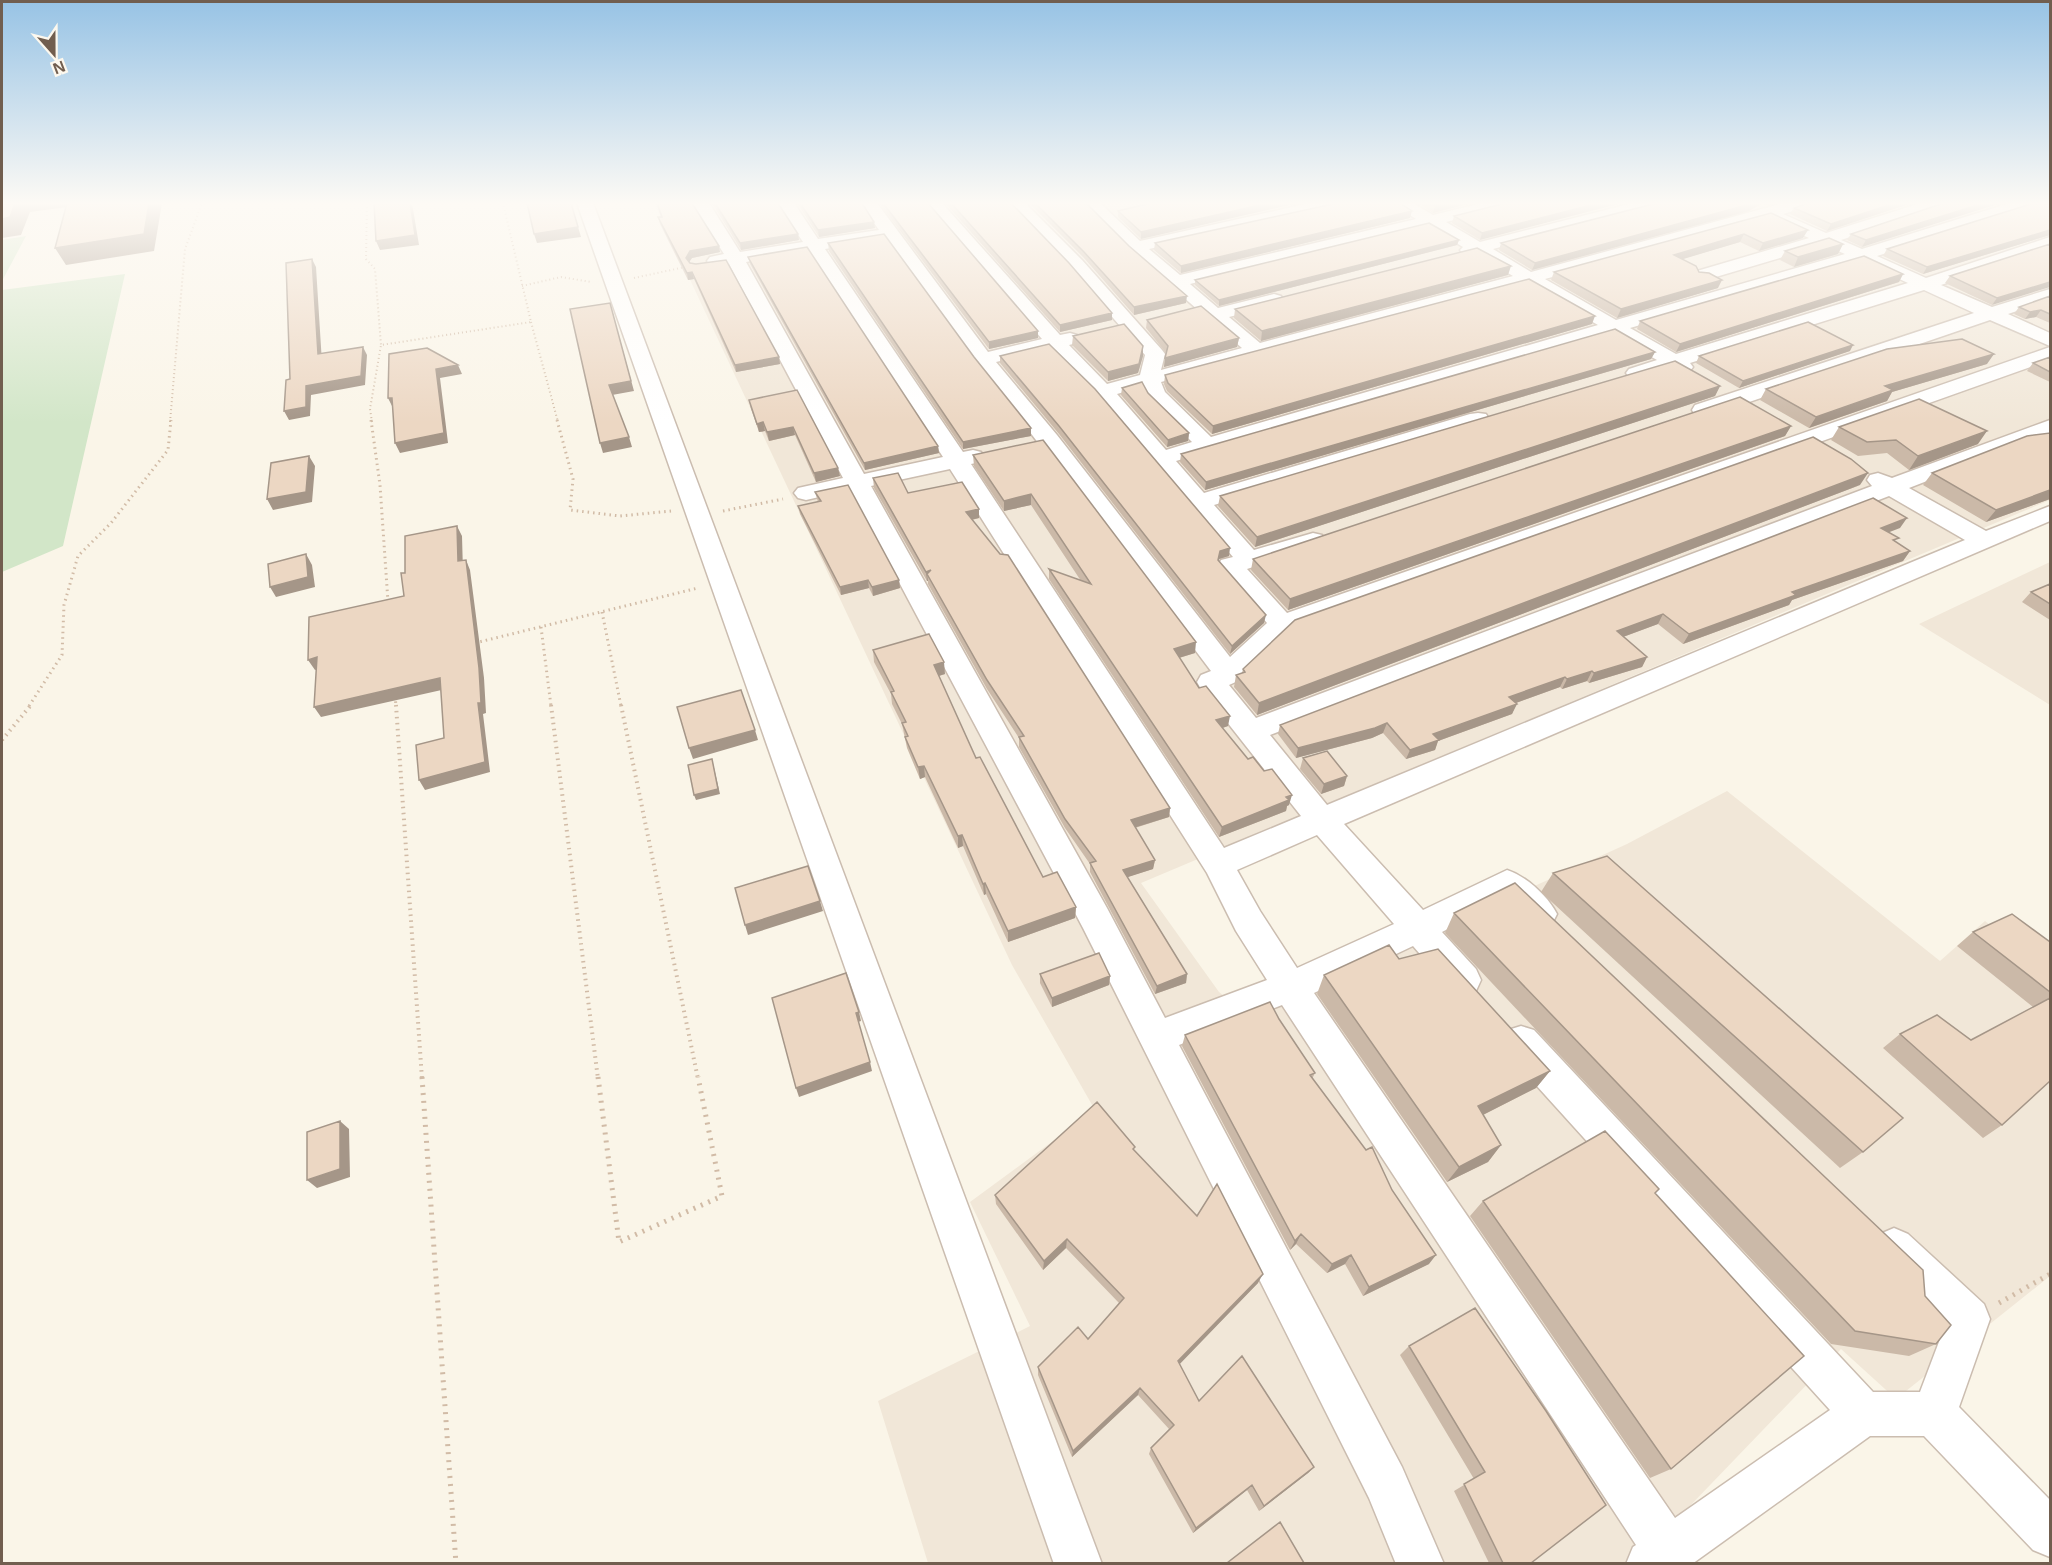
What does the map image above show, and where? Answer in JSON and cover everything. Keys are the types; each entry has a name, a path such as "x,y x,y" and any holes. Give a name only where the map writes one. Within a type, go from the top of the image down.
{"street":[{"path":"611,276 1078,1563"},
{"path":"745,276 1095,918 1386,1483 1420,1563"},
{"path":"835,276 1218,864 1248,921 1659,1557 1863,1414 1934,1413 2050,1533"},
{"path":"922,276 983,359 1039,442 1228,674"},
{"path":"997,276 1055,342 1103,391 1249,560"},
{"path":"1087,276 1155,354 1149,380 1156,395 1206,444"},
{"path":"1173,276 1256,350"},
{"path":"1179,281 1200,276"},
{"path":"1527,276 1701,377"},
{"path":"1103,391 1537,276"},
{"path":"1161,458 1791,276"},
{"path":"1908,276 2050,340"},
{"path":"1614,379 1949,276"},
{"path":"1183,311 1210,310 1295,294"},
{"path":"1682,417 1729,393 1992,314 2050,294"},
{"path":"1109,329 1151,319"},
{"path":"983,359 1087,334"},
{"path":"1863,1414 1417,929 1322,820 1211,681 1228,674 1282,624 1798,433 2050,353"},
{"path":"1729,393 1758,410"},
{"path":"1199,502 1502,412"},
{"path":"1250,732 2050,426"},
{"path":"1798,433 1828,451"},
{"path":"807,493 997,451"},
{"path":"1859,468 1985,541"},
{"path":"1218,864 2050,513"},
{"path":"1282,624 1230,566 1336,532"},
{"path":"1157,1037 1290,987 1417,929 1508,883 1568,941"},
{"path":"1865,1221 1969,1319 1934,1413"}],"path":[{"path":"2,740 32,703 62,655 64,605 78,556 111,523 168,450 183,276"},
{"path":"376,276 381,345 370,409 380,485 388,604"},
{"path":"520,276 573,479 570,510 607,517 646,517 695,506 725,512 807,493"},
{"path":"522,286 561,277 614,283 645,276"},
{"path":"381,345 531,322"},
{"path":"472,644 722,582"},
{"path":"541,627 619,1242 722,1196 602,612"},
{"path":"394,687 456,1563"},
{"path":"1969,1319 2050,1274"}],"shaded area":[{"path":"688,276 2050,276 2050,500 1141,883 1219,992 1249,1016 1627,844 1727,791 1940,961 1985,921 2050,971 2050,1276 1896,1399 1841,1349 1635,1563 928,1563 878,1401 1030,1326 970,1202 1095,1110 1012,965"},
{"path":"2050,562 2050,705 1919,624"}],"green space":[{"path":"125,276 63,546 2,572 2,290"}],"building":[{"path":"286,276 313,276 318,354 363,347 361,376 306,386 306,407 284,411 286,380 290,379"},
{"path":"694,276 735,276 779,357 735,365"},
{"path":"759,276 826,276 938,446 864,463"},
{"path":"850,276 915,276 974,357 1031,428 963,442"},
{"path":"939,276 991,276 1038,331 989,342"},
{"path":"1016,276 1080,276 1112,313 1060,325"},
{"path":"1106,276 1164,276 1187,296 1134,307"},
{"path":"1211,276 1315,276 1219,300 1195,280"},
{"path":"1366,276 1473,276 1262,331 1235,309"},
{"path":"1561,276 1715,276 1722,280 1621,309"},
{"path":"1795,276 1897,276 1680,344 1640,321"},
{"path":"1950,276 2050,276 2050,282 1997,298"},
{"path":"1529,279 1595,316 1213,426 1168,383 1165,375"},
{"path":"2050,296 2050,314 2041,310 2030,312 2019,307"},
{"path":"610,303 631,381 609,385 629,437 600,443 570,309"},
{"path":"1201,306 1239,338 1165,358 1168,346 1147,320"},
{"path":"1808,322 1853,345 1743,381 1699,356"},
{"path":"1124,324 1143,346 1139,364 1108,372 1073,336"},
{"path":"1615,329 1655,352 1206,482 1181,454"},
{"path":"1962,339 1994,354 1885,386 1893,390 1816,417 1766,389 1887,349"},
{"path":"1049,344 1095,389 1230,548 1220,551 1218,560 1266,615 1232,646 1059,426 1000,356"},
{"path":"427,348 458,365 436,369 444,433 395,443 392,398 388,398 389,354"},
{"path":"2050,357 2050,372 2033,363"},
{"path":"1675,361 1720,386 1257,537 1220,496"},
{"path":"1142,382 1148,393 1189,433 1168,440 1122,388"},
{"path":"797,390 838,468 814,473 793,427 767,432 763,422 757,424 749,400"},
{"path":"1740,397 1791,426 1290,599 1253,559"},
{"path":"1919,399 1987,431 1918,456 1896,440 1867,442 1839,427"},
{"path":"2050,433 2050,490 1996,510 1932,473 2027,436"},
{"path":"1813,437 1851,459 1868,473 1259,703 1236,675 1245,672 1243,669 1295,620"},
{"path":"1043,440 1196,642 1174,649 1199,688 1206,686 1230,716 1216,720 1248,759 1253,757 1264,771 1272,769 1292,795 1286,797 1289,800 1222,827 1049,569 1091,584 1031,494 1004,501 973,455"},
{"path":"309,456 306,492 267,499 271,463"},
{"path":"898,473 908,493 962,482 979,509 966,512 1000,554 1008,555 1170,808 1131,820 1155,860 1123,870 1187,974 1157,986 1090,863 1096,861 1065,819 1019,737 1024,736 987,680 927,574 931,570 926,572 873,478"},
{"path":"848,485 899,580 872,587 868,580 840,587 798,506 821,501 815,492"},
{"path":"1873,498 1907,518 1881,528 1899,538 1893,540 1910,551 1792,592 1796,595 1689,634 1663,614 1617,631 1647,657 1594,673 1592,671 1567,679 1565,677 1509,697 1517,704 1433,734 1439,740 1410,750 1387,723 1298,748 1280,725"},
{"path":"457,526 458,561 466,560 479,668 481,703 478,703 485,762 419,780 416,745 444,738 440,678 314,707 317,657 308,660 309,617 404,596 401,573 405,573 405,536"},
{"path":"306,554 308,577 270,587 268,564"},
{"path":"2050,584 2050,604 2031,592"},
{"path":"929,634 944,662 934,665 976,758 980,757 1043,877 1057,872 1076,907 1008,931 985,883 983,884 962,835 958,836 924,766 918,767 905,737 908,736 902,723 906,722 891,692 894,691 873,650"},
{"path":"741,690 755,730 689,748 677,707"},
{"path":"1327,751 1347,776 1324,784 1303,758"},
{"path":"712,759 718,789 694,795 688,765"},
{"path":"1607,856 1903,1118 1863,1152 1553,873"},
{"path":"808,866 820,901 745,925 735,888"},
{"path":"1515,883 1923,1270 1925,1296 1951,1325 1936,1344 1855,1331 1454,913"},
{"path":"2012,914 2050,942 2050,992 1973,932"},
{"path":"1389,945 1399,959 1438,949 1550,1071 1478,1106 1501,1145 1459,1167 1324,975"},
{"path":"1099,953 1110,976 1052,998 1040,974"},
{"path":"846,973 859,1012 856,1013 870,1062 796,1088 772,998"},
{"path":"2050,998 2050,1081 2002,1125 1900,1034 1937,1015 1971,1040"},
{"path":"1270,1002 1315,1073 1310,1075 1366,1150 1372,1147 1392,1190 1436,1255 1369,1287 1351,1255 1332,1264 1301,1234 1295,1241 1185,1035"},
{"path":"1097,1102 1135,1147 1133,1149 1197,1216 1217,1184 1263,1274 1178,1361 1199,1401 1242,1356 1314,1467 1264,1506 1252,1485 1196,1528 1151,1448 1174,1425 1140,1388 1073,1451 1038,1367 1078,1327 1088,1339 1124,1298 1067,1239 1044,1261 995,1195"},
{"path":"340,1121 340,1169 307,1180 307,1132"},
{"path":"1605,1131 1659,1189 1655,1193 1804,1356 1671,1469 1483,1201"},
{"path":"1475,1308 1546,1411 1606,1505 1531,1563 1503,1563 1464,1484 1485,1472 1409,1346"},
{"path":"1280,1522 1304,1563 1227,1563"}]}
